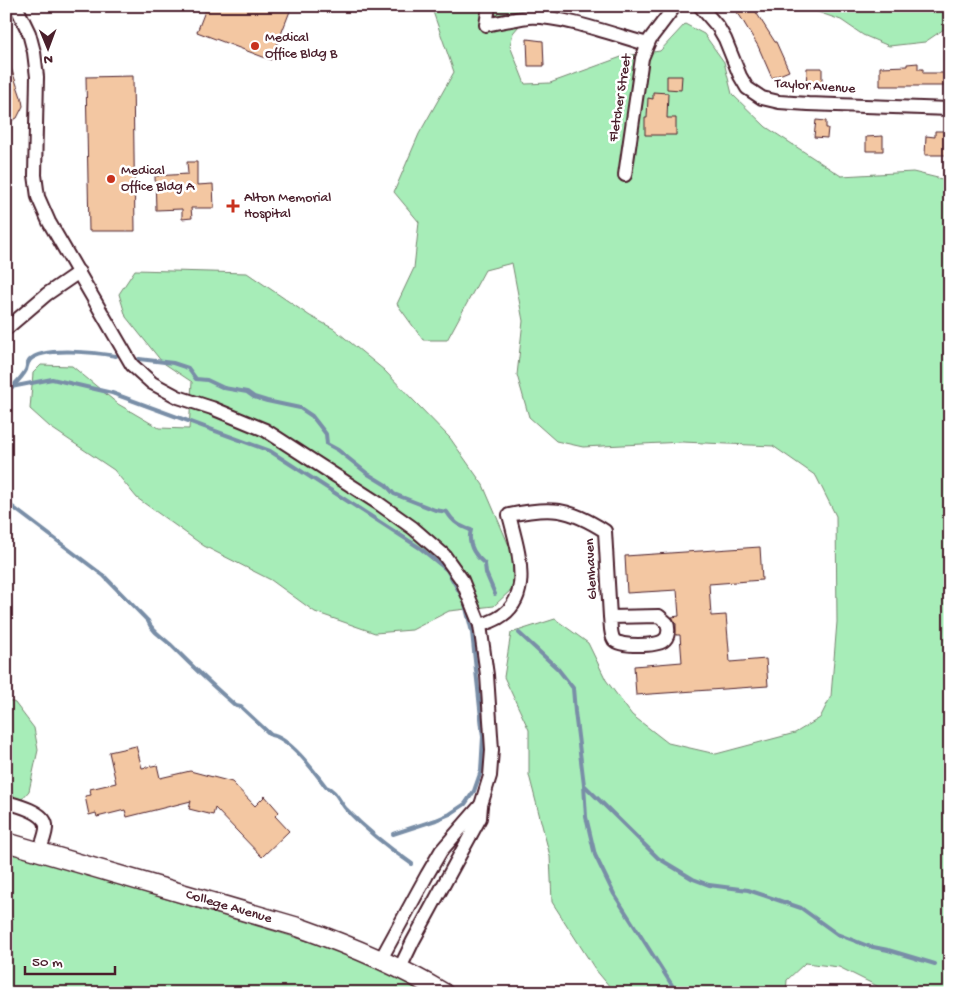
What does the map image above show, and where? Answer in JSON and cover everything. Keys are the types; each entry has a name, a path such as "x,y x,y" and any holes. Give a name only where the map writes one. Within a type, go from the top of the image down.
{"main road":[{"name":"College Avenue","path":"6,842 298,927 381,959 444,993"}],"street":[{"path":"16,6 29,33 34,52 36,77 35,175 38,197 55,232 132,365 152,383 178,397 212,408 265,430 378,503 413,528 444,555 462,580 480,625 487,675 492,750 490,776 481,805 480,818 400,968"},
{"path":"489,6 486,25 528,17 570,23 647,44"},
{"name":"Fletcher Street","path":"625,175 642,58 647,44 675,6"},
{"name":"Taylor Avenue","path":"700,6 718,27 740,76 748,88 762,98 780,102 808,104 950,108"},
{"path":"6,329 47,294 78,272"},
{"name":"Glenhaven","path":"480,625 492,622 503,616 514,606 520,590 517,548 509,515 540,509 561,510 581,517 605,531 610,618"},
{"path":"6,802 29,810 41,816 44,820 46,830 39,852"},
{"path":"381,959 441,851 481,805"}],"green space":[{"path":"431,6 536,6 513,33 510,46 525,84 550,83 624,56 660,51 685,24 704,34 724,62 732,94 766,127 841,176 913,172 950,181 950,993 891,993 839,967 805,963 787,980 786,993 615,993 595,969 552,902 550,856 529,775 529,730 504,677 511,633 555,619 588,643 606,680 632,715 668,743 716,754 795,733 820,718 831,696 837,622 836,516 816,476 773,446 682,442 583,447 556,441 529,417 517,375 523,321 512,263 485,270 447,340 423,340 397,304 414,268 419,222 394,192 419,134 454,72"},
{"path":"800,6 950,6 950,25 925,42 889,46 863,35 841,20"},
{"path":"135,270 247,273 310,316 334,329 384,370 450,438 483,485 513,555 513,588 494,606 449,611 412,630 375,633 315,612 271,580 204,546 137,498 114,470 50,427 30,409 33,373 41,365 72,366 118,404 159,428 189,429 192,382 162,362 126,317 119,294"},
{"path":"6,699 15,703 34,728 38,750 29,791 6,817"},
{"path":"6,851 324,946 391,974 423,993 6,993"}],"building":[{"name":"Medical Office Bldg B","path":"207,6 292,6 271,60 197,32"},
{"path":"731,6 752,6 776,42 789,71 772,78 758,46 740,16"},
{"path":"527,39 543,41 544,66 528,66"},
{"path":"6,59 8,59 23,106 17,118 6,124"},
{"path":"918,63 918,69 923,69 923,73 950,73 950,86 880,86 880,67 907,66 907,64"},
{"path":"807,68 822,68 822,89 806,89"},
{"name":"Medical Office Bldg A","path":"133,76 135,231 89,231 86,77"},
{"path":"667,76 682,76 681,90 667,89"},
{"path":"653,92 668,93 667,118 676,118 676,135 645,135 648,98 653,99"},
{"path":"816,120 826,121 826,128 828,128 827,138 814,137"},
{"path":"935,131 950,131 949,155 925,155 926,136 935,137"},
{"path":"883,136 883,151 866,151 866,137"},
{"path":"187,162 197,162 197,185 213,184 214,208 191,208 192,218 182,219 182,209 156,210 155,176 188,174"},
{"path":"760,547 762,580 709,584 711,616 726,615 730,662 766,659 768,686 636,695 634,666 682,662 680,635 676,635 676,624 672,617 679,616 677,590 627,593 625,556"},
{"path":"136,746 142,768 157,765 160,778 190,771 232,782 255,806 265,796 279,812 275,816 289,831 262,857 215,808 213,815 189,809 191,801 127,817 125,810 97,817 96,813 89,815 85,796 91,795 90,789 116,783 109,752"}],"waterway":[{"path":"13,386 25,372 29,361 46,353 97,353 116,356"},
{"path":"139,359 173,363 188,368 196,379 207,380 224,388 247,392 254,397 267,401 300,408 312,416 326,434 327,444 386,485 394,494 435,510 447,512 457,523 471,530 470,540 472,549 485,564 486,573 495,594"},
{"path":"6,388 52,379 112,393 270,451 420,548 447,570 464,600 472,632 483,737 481,771 474,791 465,804 450,814 436,820 393,834"},
{"path":"6,502 104,576 148,621 155,632 236,706 241,707 271,735 278,737 294,749 326,787 335,793 354,817 412,864"},
{"path":"519,633 558,669 573,688 586,817 595,855 614,894 677,993"},
{"path":"584,785 658,858 693,879 709,885 748,890 801,908 837,934 868,946 935,964"}],"place":[{"name":"Medical Office Bldg B","path":"255,46"},
{"name":"Medical Office Bldg A","path":"111,179"},
{"name":"Alton Memorial Hospital","path":"233,206"}]}
